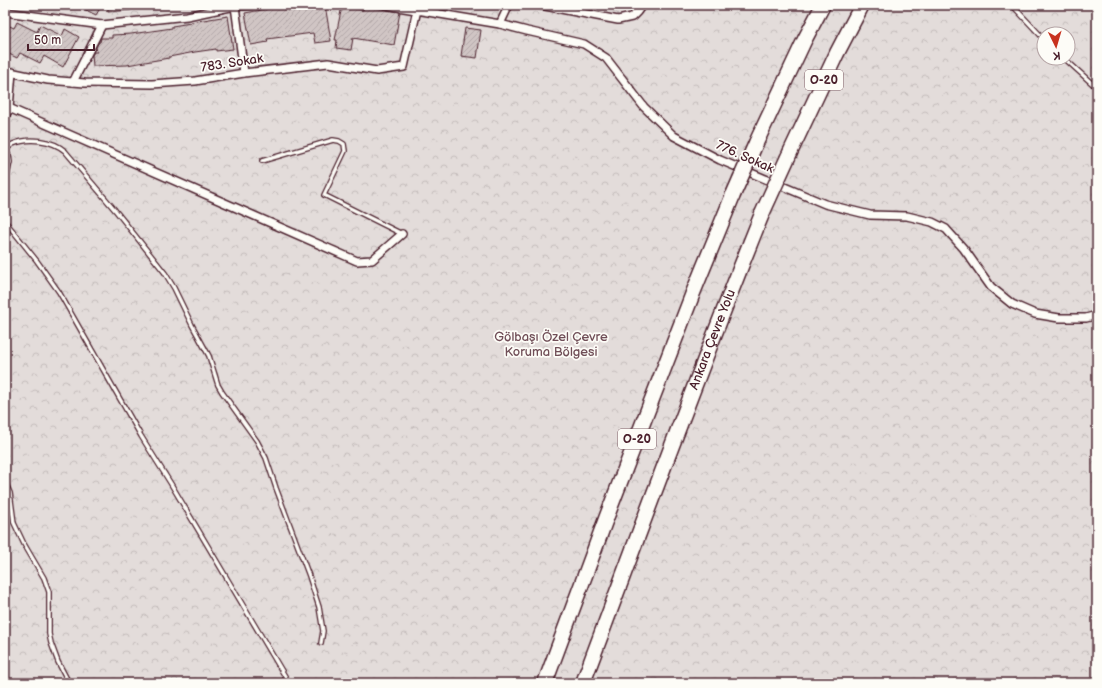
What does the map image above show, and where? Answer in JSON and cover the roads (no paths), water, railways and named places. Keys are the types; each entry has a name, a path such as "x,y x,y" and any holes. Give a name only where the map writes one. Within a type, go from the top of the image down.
{"highway":[{"name":"O-20","path":"545,683 607,516 693,293 756,143 805,39 823,5"},
{"name":"Ankara Çevre Yolu","path":"582,683 724,306 762,214 788,157 837,52 862,5"}],"street":[{"path":"10,5 5,12 102,25 187,16 235,6 252,5"},
{"name":"776. Sokak","path":"386,5 500,24 584,44 606,58 644,107 674,136 720,160 825,204 870,215 907,216 932,222 946,229 964,249 991,287 1012,304 1036,314 1059,318 1086,318 1097,316"},
{"path":"500,24 509,5"},
{"path":"540,5 622,20 632,16 642,5"},
{"path":"235,6 244,73"},
{"name":"783. Sokak","path":"8,72 48,80 85,83 152,84 195,82 244,73 328,63 377,71 404,67 417,10"},
{"path":"74,82 102,25"},
{"path":"5,117 9,108 8,72"},
{"path":"9,108 357,261 372,260 402,234"}],"lane":[{"path":"1012,5 1036,30"},
{"path":"1073,66 1097,88"},
{"path":"262,161 339,140 344,144 345,151 324,195 402,234"},
{"path":"5,185 10,162 9,156 5,150 14,144 29,141 51,143 59,146 65,151 115,210 159,265 174,288 209,356 218,385 257,440 266,458 319,607 323,631 321,643"},
{"path":"5,221 38,261 59,292 141,436 289,683"},
{"path":"5,482 10,494 14,523 24,544 44,578 49,592 49,634 58,662 69,683"}],"park label":[{"name":"Gölbaşı Özel Çevre Koruma Bölgesi","path":"551,344"}]}
